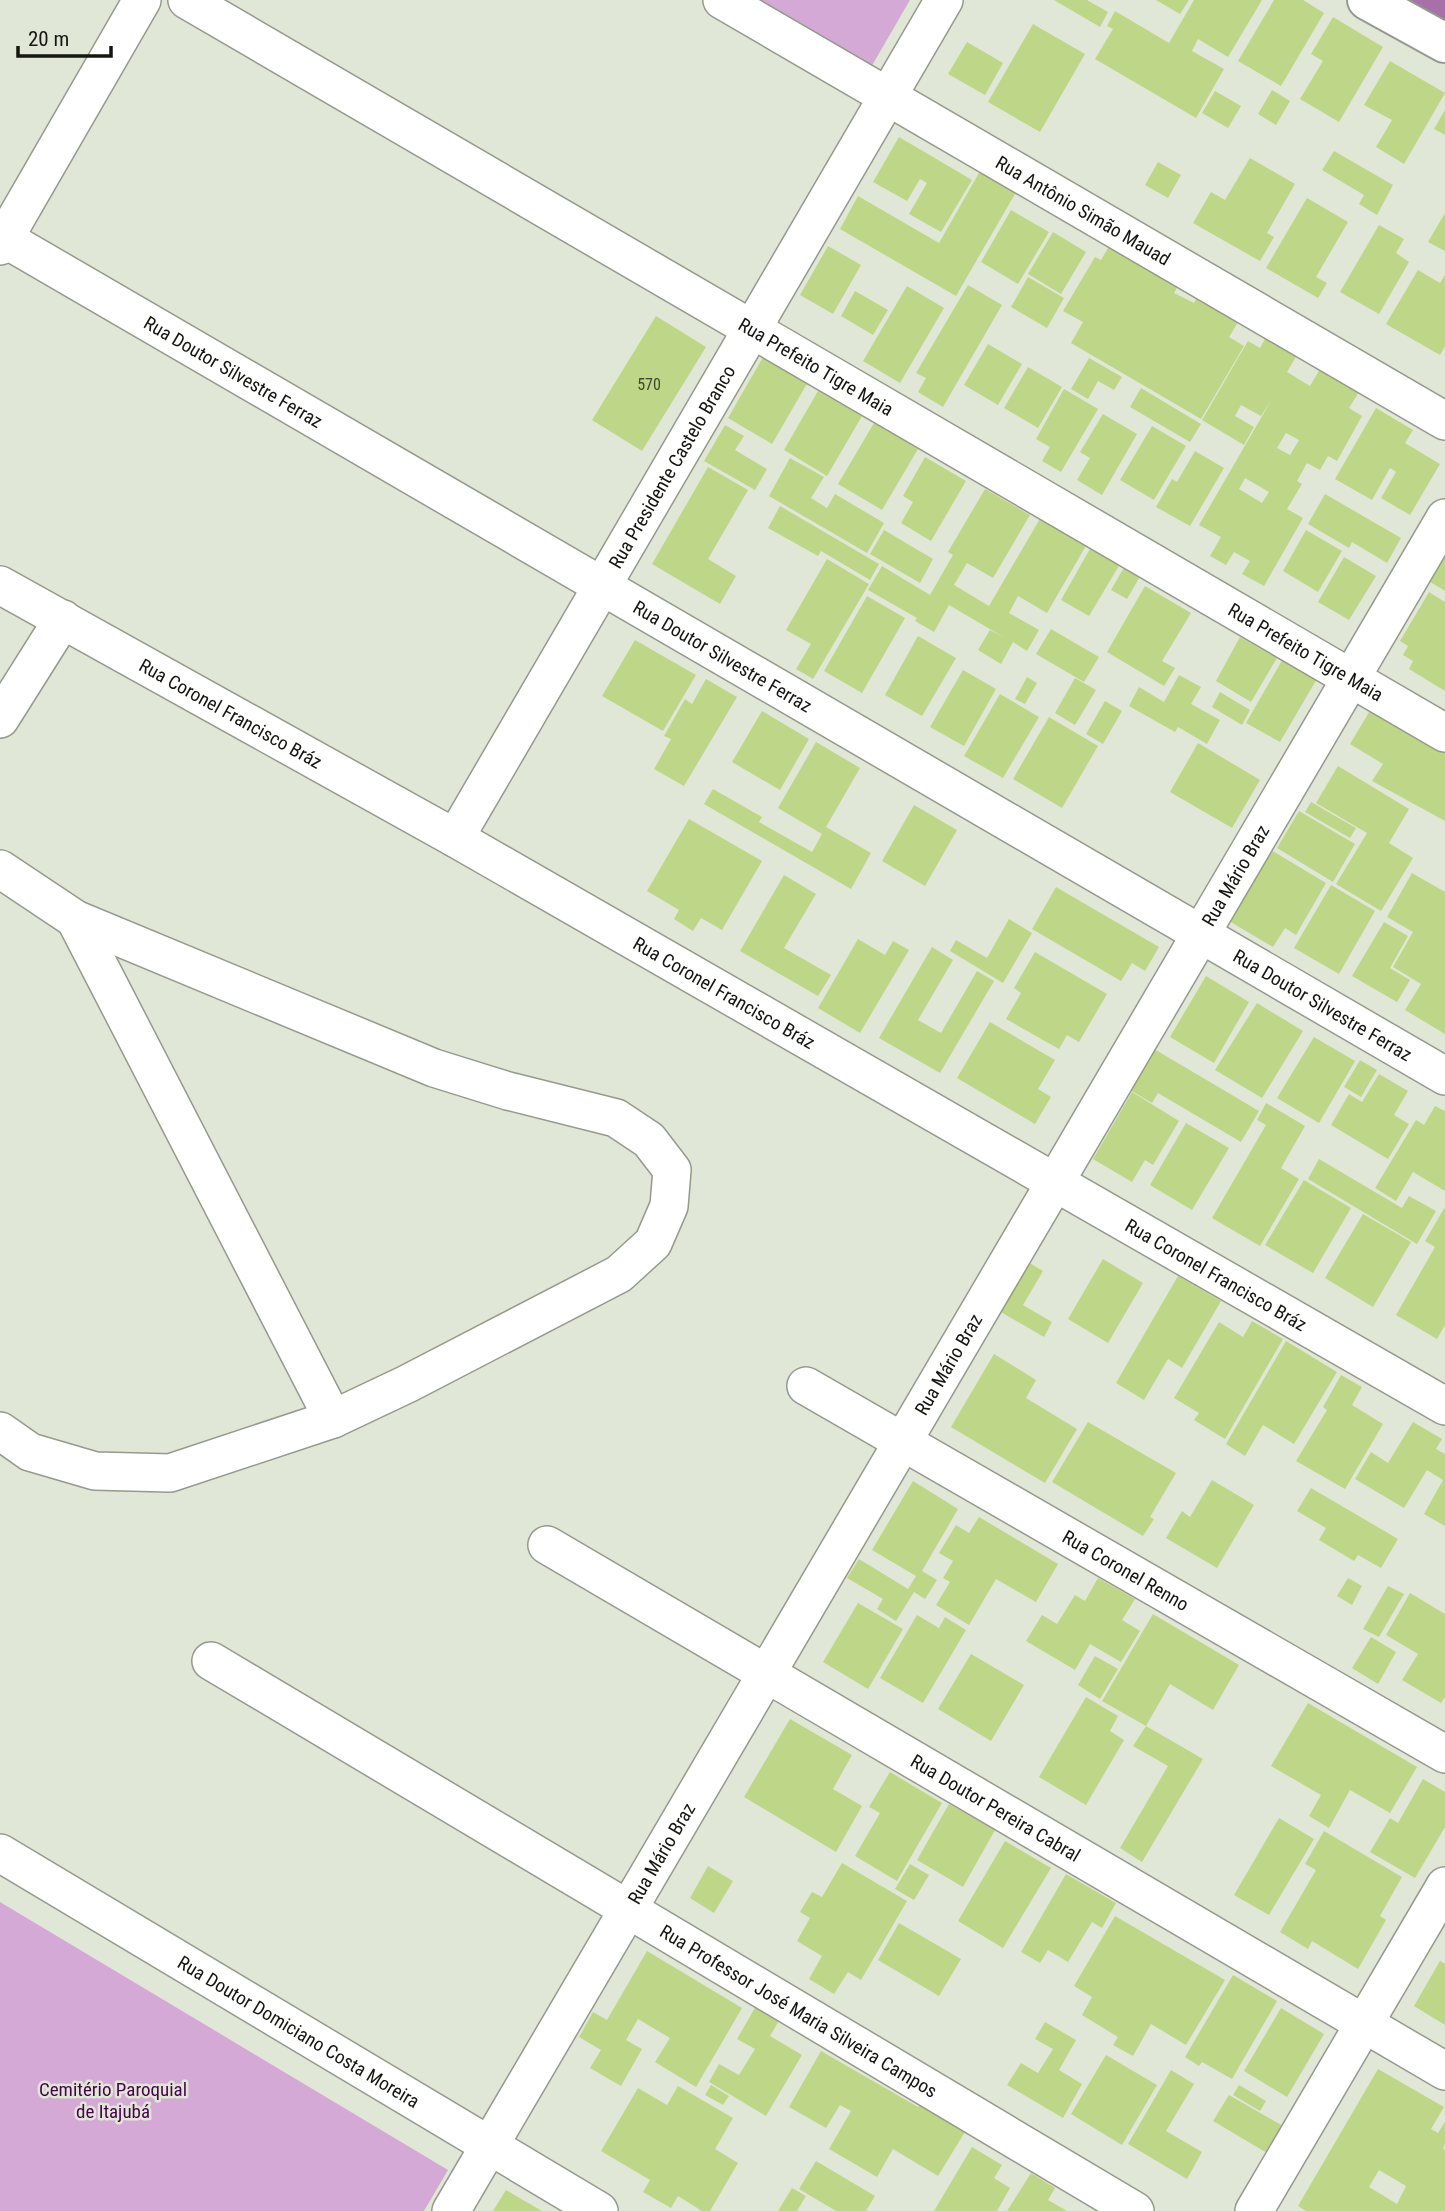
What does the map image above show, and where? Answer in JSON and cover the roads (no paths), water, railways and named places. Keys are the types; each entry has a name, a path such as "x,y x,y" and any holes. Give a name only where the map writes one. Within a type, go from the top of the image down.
{"main road":[{"path":"1367,0 1445,43"}],"street":[{"path":"1,240 142,0"},
{"name":"Rua Prefeito Tigre Maia","path":"187,0 1445,733"},
{"name":"Rua Antônio Simão Mauad","path":"722,0 1445,421"},
{"name":"Rua Presidente Castelo Branco","path":"455,838 944,0"},
{"name":"Rua Doutor Silvestre Ferraz","path":"1,240 1445,1076"},
{"name":"Rua Mário Braz","path":"451,2211 1445,518"},
{"name":"Rua Coronel Francisco Bráz","path":"0,585 455,838 1445,1405"},
{"path":"0,719 63,619"},
{"path":"0,869 75,919 433,1068 508,1091 616,1118 649,1140 671,1170 669,1206 653,1243 619,1273 407,1384 333,1419 170,1473 95,1471 30,1452 0,1431"},
{"path":"75,919 333,1419"},
{"name":"Rua Coronel Renno","path":"806,1386 1445,1754"},
{"name":"Rua Doutor Pereira Cabral","path":"547,1545 1445,2071"},
{"name":"Rua Professor José Maria Silveira Campos","path":"212,1661 1135,2211"},
{"name":"Rua Doutor Domiciano Costa Moreira","path":"0,1853 599,2211"},
{"path":"1254,2211 1445,1886"}],"waterway":[{"path":"1427,0 1445,10"}],"park label":[{"name":"Cemitério Paroquial de Itajubá","path":"113,2100"}]}
